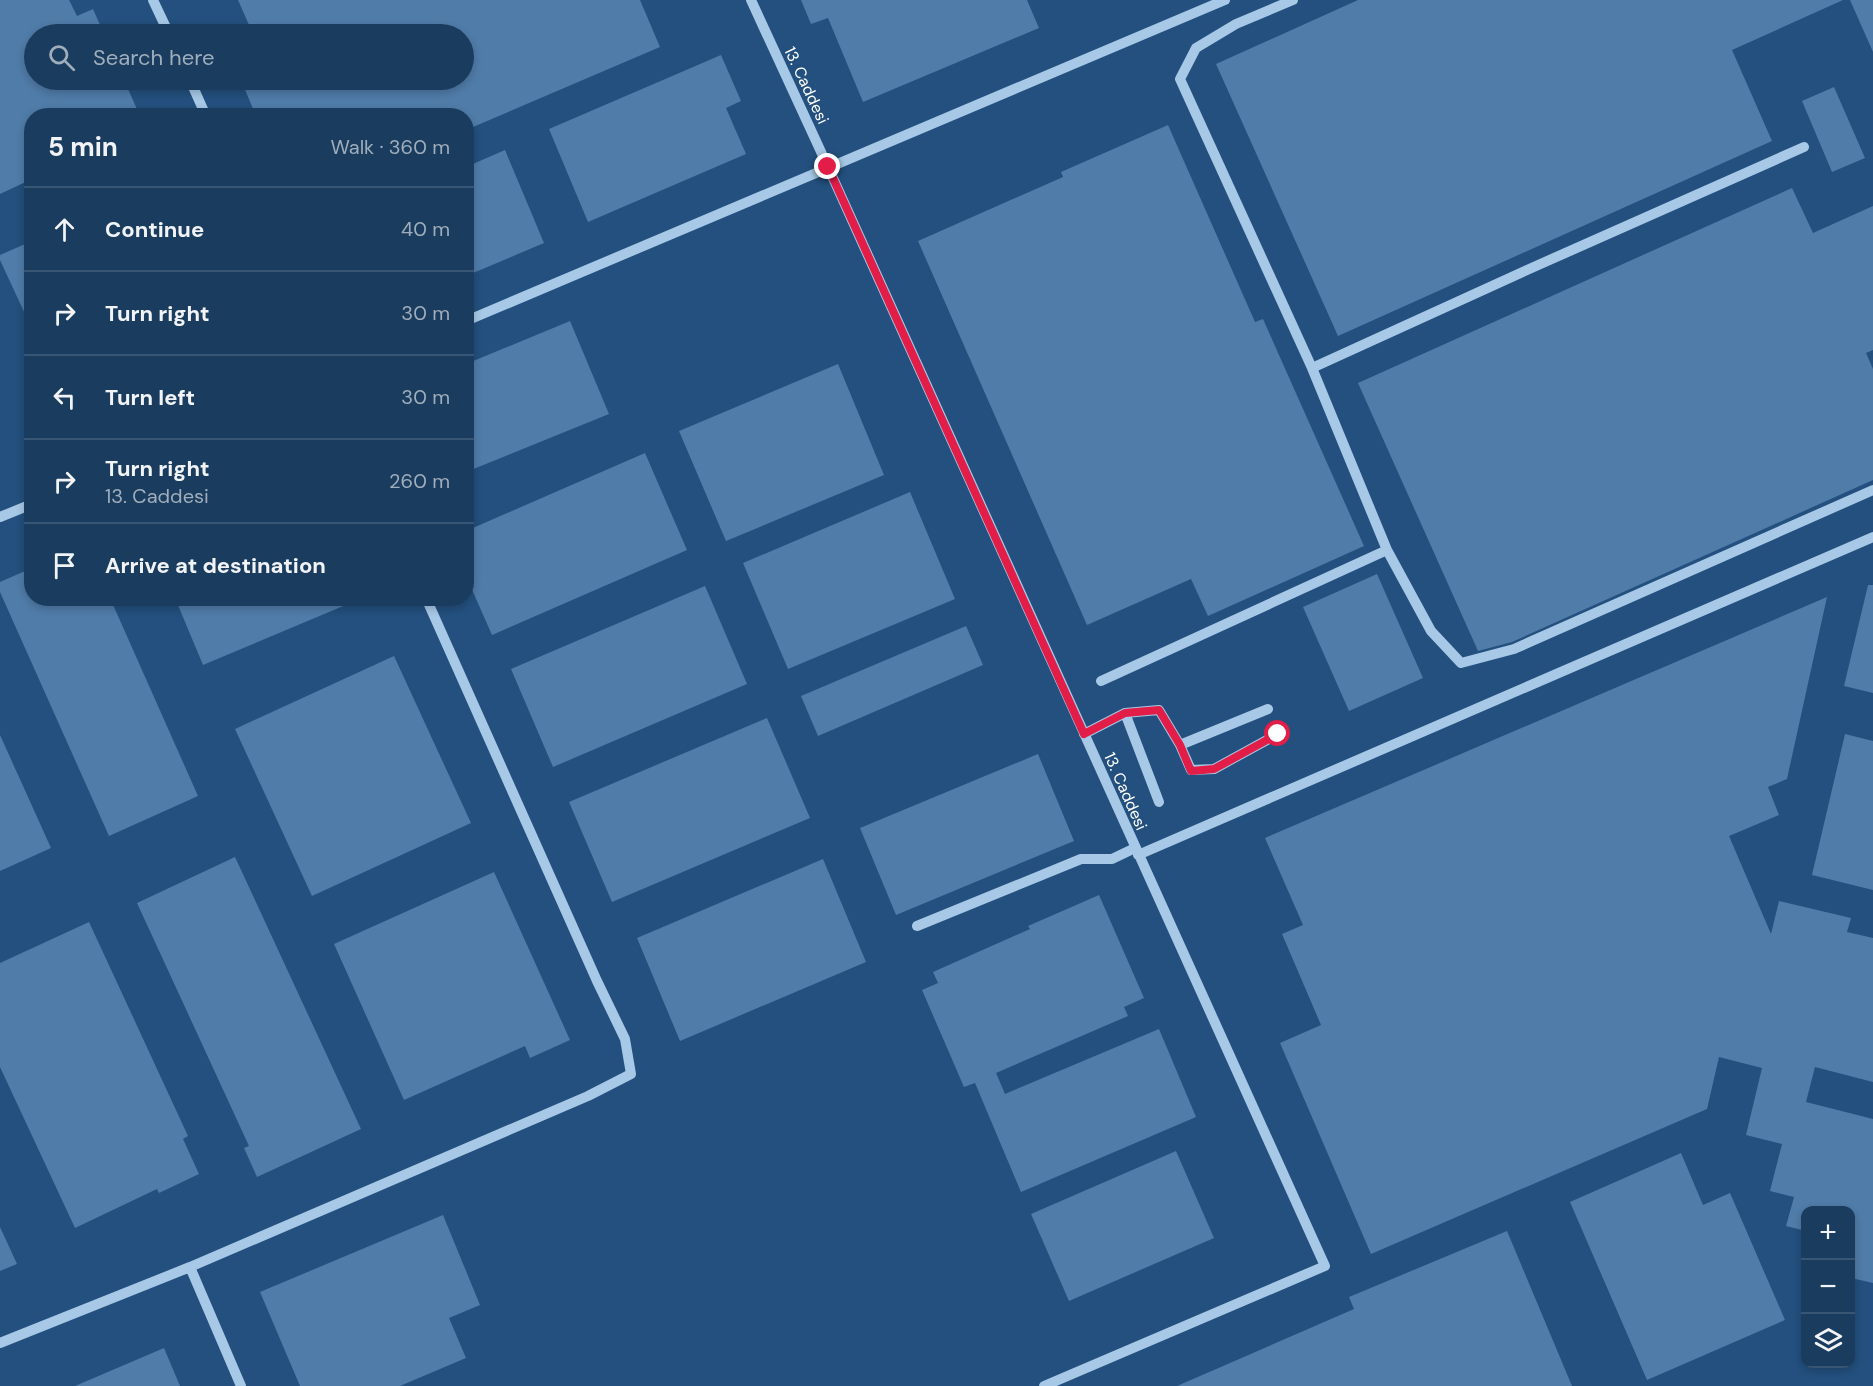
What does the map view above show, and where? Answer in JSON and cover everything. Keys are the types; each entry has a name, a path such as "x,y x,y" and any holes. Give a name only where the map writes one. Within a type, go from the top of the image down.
{"street":[{"path":"153,0 164,24"},
{"name":"13. Caddesi","path":"751,0 1325,1266 1044,1386"},
{"path":"474,318 1225,0"},
{"path":"1293,0 1236,24 1196,48 1180,79 1312,368 1387,550 1431,631 1461,663 1514,649 1873,490"},
{"path":"194,90 202,108"},
{"path":"1312,368 1804,147"},
{"path":"0,517 24,507"},
{"path":"916,926 1081,859 1112,859 1137,852 1873,537"},
{"path":"1101,681 1387,550"},
{"path":"0,1343 190,1267 588,1096 631,1074 626,1039 597,981 430,606"},
{"path":"1180,745 1268,708"},
{"path":"1084,734 1125,713 1159,710 1180,745 1191,771 1214,769 1278,734"},
{"path":"1125,713 1159,802"},
{"path":"190,1267 241,1386"}],"building":[{"path":"0,0 69,0 77,16 93,9 100,24 24,24 24,90 128,90 136,108 24,108 24,183 0,194"},
{"path":"238,0 640,0 660,47 474,127 474,108 253,108 245,90 474,90 474,24 249,24"},
{"path":"801,0 1027,0 1039,28 863,102 828,18 811,24"},
{"path":"1358,0 1843,0 1732,50 1772,141 1338,336 1216,64"},
{"path":"1850,0 1873,0 1873,52"},
{"path":"721,55 741,101 726,108 746,154 588,222 549,129"},
{"path":"1834,87 1865,158 1832,172 1802,101"},
{"path":"1168,125 1255,322 1263,319 1364,546 1208,616 1191,579 1087,625 918,241 1063,177 1061,172"},
{"path":"505,150 544,243 474,273 474,164"},
{"path":"1792,188 1813,233 1873,206 1873,350 1866,353 1873,369 1873,480 1512,642 1478,651 1358,383"},
{"path":"24,244 24,312 0,260 0,255"},
{"path":"570,321 609,414 474,469 474,361"},
{"path":"838,364 884,475 726,541 679,431"},
{"path":"645,453 687,550 492,635 474,594 474,528"},
{"path":"910,492 955,599 788,669 743,563"},
{"path":"24,572 24,606 114,606 198,796 109,836 0,592 0,582"},
{"path":"1377,574 1423,678 1349,711 1303,607"},
{"path":"1868,585 1873,585 1873,693 1844,686"},
{"path":"705,586 747,684 553,767 511,669"},
{"path":"1827,597 1787,779 1768,787 1779,815 1729,836 1771,934 1779,901 1851,918 1847,932 1873,938 1873,1082 1815,1067 1806,1102 1873,1119 1873,1283 1855,1279 1855,1206 1801,1206 1801,1230 1786,1226 1794,1197 1770,1191 1782,1144 1746,1135 1762,1068 1719,1057 1707,1109 1371,1254 1280,1043 1321,1025 1282,934 1303,925 1265,838"},
{"path":"178,606 343,606 203,665"},
{"path":"966,626 983,665 818,736 801,696"},
{"path":"394,656 471,823 312,896 235,729"},
{"path":"767,718 810,818 612,902 569,802"},
{"path":"1845,734 1873,741 1873,890 1812,875"},
{"path":"0,735 51,848 0,871"},
{"path":"1038,754 1074,841 896,915 860,828"},
{"path":"235,857 361,1129 257,1177 244,1148 249,1146 137,903"},
{"path":"823,859 866,962 680,1041 637,938"},
{"path":"494,872 570,1040 530,1058 525,1046 404,1100 334,944"},
{"path":"1099,895 1144,998 1124,1007 1128,1016 996,1073 1005,1094 1159,1029 1196,1117 1021,1192 975,1083 964,1087 922,990 938,983 933,972 1030,929 1028,926"},
{"path":"89,922 188,1136 183,1139 199,1174 159,1193 157,1189 75,1228 0,1067 0,963"},
{"path":"1176,1151 1214,1238 1069,1301 1031,1214"},
{"path":"1681,1153 1703,1205 1730,1193 1785,1320 1647,1380 1570,1202"},
{"path":"443,1215 480,1305 449,1318 466,1358 400,1386 300,1386 260,1292"},
{"path":"0,1227 17,1264 0,1271"},
{"path":"1507,1231 1572,1386 1177,1386 1354,1309 1349,1297"},
{"path":"164,1348 180,1386 75,1386"}],"route":[{"path":"828,167 1084,734 1125,713 1159,710 1180,745 1191,771 1214,769 1278,734"}]}
